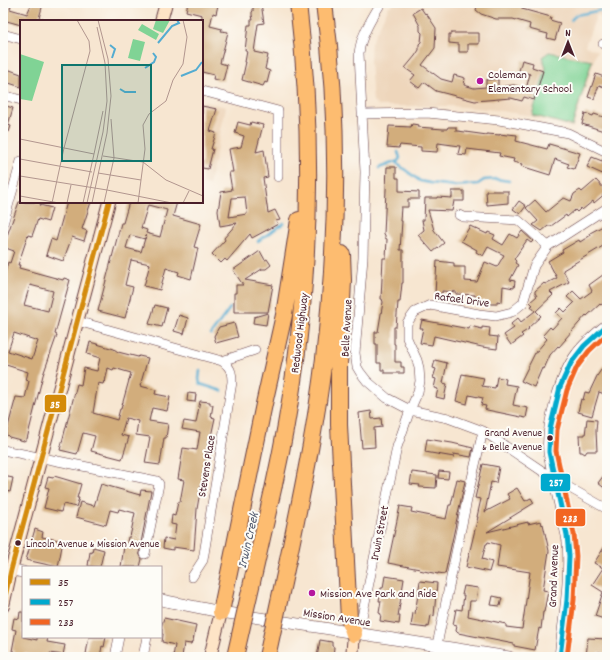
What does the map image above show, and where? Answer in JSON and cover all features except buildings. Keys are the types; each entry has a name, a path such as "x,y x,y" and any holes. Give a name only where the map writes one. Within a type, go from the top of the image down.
{"highway":[{"name":"Redwood Highway","path":"235,657 274,485 286,424 301,316 307,242 308,169 306,89 298,3"},
{"path":"324,3 332,73 336,176 343,269 339,365 340,449 350,619 354,634"},
{"path":"221,612 262,412 284,315 308,169"},
{"path":"267,657 309,453 324,358 331,286 336,176"}],"main road":[{"path":"161,20 166,3"},
{"path":"3,606 7,569 42,457 109,203"},
{"path":"210,657 221,612"},
{"name":"Irwin Street","path":"352,657 354,634"}],"street":[{"name":"Belle Avenue","path":"381,3 359,47 365,166 363,242 356,337 357,367 367,382 387,398 410,410 448,418 483,431 554,479 607,509"},
{"path":"3,34 20,39"},
{"path":"203,91 278,111 278,177"},
{"path":"3,95 20,100"},
{"path":"362,114 427,113 499,120 568,133 607,152"},
{"path":"3,224 20,164"},
{"name":"Rafael Drive","path":"410,410 418,392 420,381 418,364 407,338 407,323 415,312 430,305 496,316 512,312 523,303 534,266 548,246 607,208"},
{"path":"459,215 463,217 518,220 548,246"},
{"path":"77,321 222,361 255,350"},
{"name":"Grand Avenue","path":"560,657 568,575 568,541 554,479 549,451 549,439 559,391 567,372 576,355 594,335 607,325"},
{"name":"Stevens Place","path":"192,577 203,560 232,382 230,367 222,361"},
{"name":"Irwin Street","path":"354,634 362,617 389,482 410,410"},
{"path":"437,645 483,431"},
{"path":"3,450 157,481 159,484 145,554"},
{"path":"7,569 22,572"},
{"name":"Mission Avenue","path":"162,600 221,612 354,634 437,645 509,657"},
{"path":"115,657 119,638"},
{"path":"143,657 148,638"}],"shaded area":[{"name":"Coleman Elementary School","path":"395,3 607,3 607,24 597,14 585,46 597,51 573,128 526,115 488,109 452,106 379,106 373,101 370,61 371,43 389,6"},
{"path":"203,101 226,107 209,185 203,183"}],"green space":[{"path":"549,52 592,61 572,126 532,115 546,68 542,57"}],"waterway":[{"path":"571,20 576,15 607,9"},
{"name":"Irwin Creek","path":"379,168 398,161 400,158 398,152"},
{"path":"396,163 420,181 430,183 455,186 478,184 484,180 496,179 509,181"},
{"name":"Irwin Creek","path":"258,241 284,223"},
{"name":"Irwin Creek","path":"211,334 230,308"},
{"name":"Irwin Creek","path":"200,371 200,384 222,391"}],"transit line":[{"name":"35","path":"3,606 11,570 109,203"},
{"name":"257","path":"560,657 567,600 569,556 567,535 549,452 550,429 560,387 571,363 584,346 607,325"},
{"name":"233","path":"567,657 574,600 576,556 574,534 556,451 557,430 567,390 577,367 589,351 607,334"}],"place":[{"name":"Coleman Elementary School","path":"480,81"},
{"name":"Grand Avenue & Belle Avenue","path":"550,438"},
{"name":"Lincoln Avenue & Mission Avenue","path":"18,543"},
{"name":"Mission Ave Park and Ride","path":"312,593"}]}
